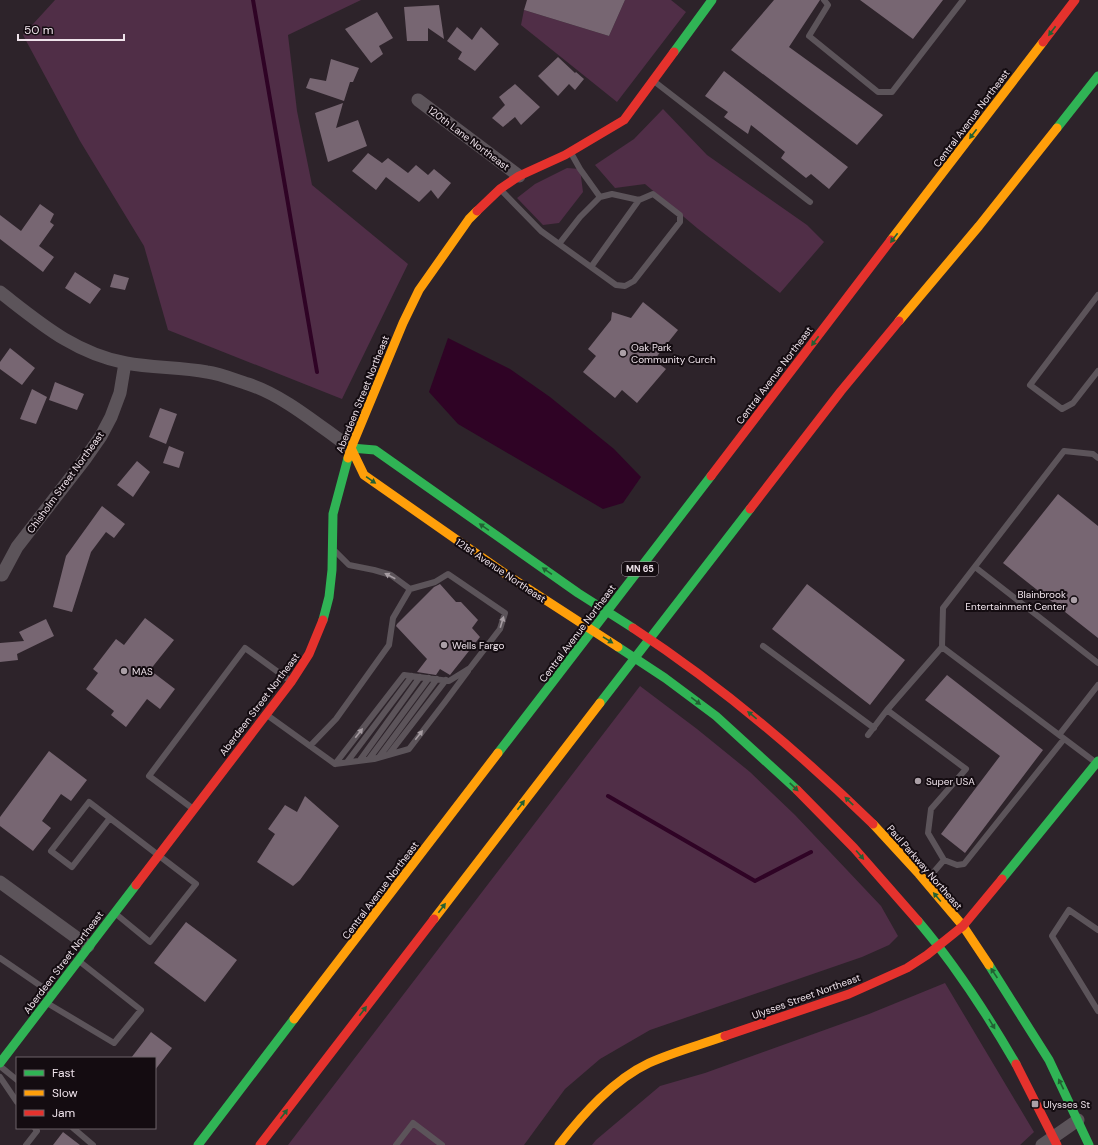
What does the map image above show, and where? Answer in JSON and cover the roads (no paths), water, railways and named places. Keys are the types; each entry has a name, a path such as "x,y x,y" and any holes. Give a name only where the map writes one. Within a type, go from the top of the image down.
{"main road":[{"name":"Central Avenue Northeast","path":"200,1143 1075,0"},
{"name":"Aberdeen Street Northeast","path":"0,1065 88,946 291,682 310,654 323,622 329,596 332,570 333,514 350,448 403,323 419,290 469,219 500,189 519,176 570,152 624,120 653,81 708,1"},
{"path":"260,1145 841,391 979,226 1098,76"},
{"name":"Paul Parkway Northeast","path":"350,448 375,450 578,593 643,635 733,699 824,777 873,824 963,926 1014,1003 1049,1060 1089,1145"},
{"name":"121st Avenue Northeast","path":"350,448 364,475 507,575 665,678 716,716 809,802 854,848 939,946"},
{"name":"Ulysses Street Northeast","path":"559,1145 589,1109 619,1081 648,1064 672,1054 849,994 907,968 939,946 963,926 1098,764"},
{"path":"939,946 960,974 991,1021 1024,1078 1055,1141"}],"street":[{"name":"120th Lane Northeast","path":"418,100 519,176"},
{"name":"121st Avenue Northeast","path":"0,292 67,342 89,352 125,363 208,372 249,384 273,394 350,448"},
{"name":"Chisholm Street Northeast","path":"1,574 17,547 101,436 120,393 125,363"},
{"path":"0,882 88,946"},
{"path":"1042,1145 1055,1141 1078,1120"}],"lane":[{"path":"824,0 828,6 809,36 878,92 892,92 963,0"},
{"path":"653,81 810,202"},
{"path":"570,152 600,197"},
{"path":"500,189 541,231 559,244 616,285 625,286 634,281 680,222 680,215 653,194 639,200 591,267"},
{"path":"559,244 580,216 600,197 612,194 639,200"},
{"path":"1098,295 1030,384 1062,409 1073,404 1098,371"},
{"path":"868,735 887,710 942,647 943,608 1064,451 1093,454 1098,458"},
{"path":"332,548 349,565 391,575 410,590"},
{"path":"975,567 1098,664"},
{"path":"266,714 310,746 335,764 379,757 409,749 446,702 500,628 505,613 448,574 435,582 410,590 392,618 389,645 336,720 310,746"},
{"path":"763,646 874,728"},
{"path":"942,647 1098,764"},
{"path":"193,810 148,776 245,648 291,682"},
{"path":"335,764 404,675 449,681 470,668"},
{"path":"347,762 412,676"},
{"path":"360,760 420,677"},
{"path":"369,759 429,678"},
{"path":"379,757 437,679"},
{"path":"390,754 446,680"},
{"path":"887,710 966,769 931,809 928,833 944,860 957,865 964,864 1061,737 1098,685"},
{"path":"110,818 72,867 51,851 89,802 159,854 196,884 150,942 114,913"},
{"path":"925,882 944,860"},
{"path":"1098,930 1069,910 1052,936 1098,1011"},
{"path":"0,959 52,994"},
{"path":"46,1003 114,1043 141,1010 78,960"},
{"path":"0,1065 16,1079"},
{"path":"0,1077 16,1101"},
{"path":"396,1145 412,1123 442,1145"},
{"path":"26,1145 37,1131 36,1129"},
{"path":"74,1129 93,1145"}],"waterway":[{"path":"253,0 317,372"},
{"path":"608,796 755,881 811,852"}],"place":[{"name":"Oak Park Community Curch","path":"623,353"},
{"name":"Blainbrook Entertainment Center","path":"1074,600"},
{"name":"Wells Fargo","path":"444,645"},
{"name":"MAS","path":"124,671"},
{"name":"Super USA","path":"918,781"},
{"name":"Ulysses St","path":"1035,1104"}]}
